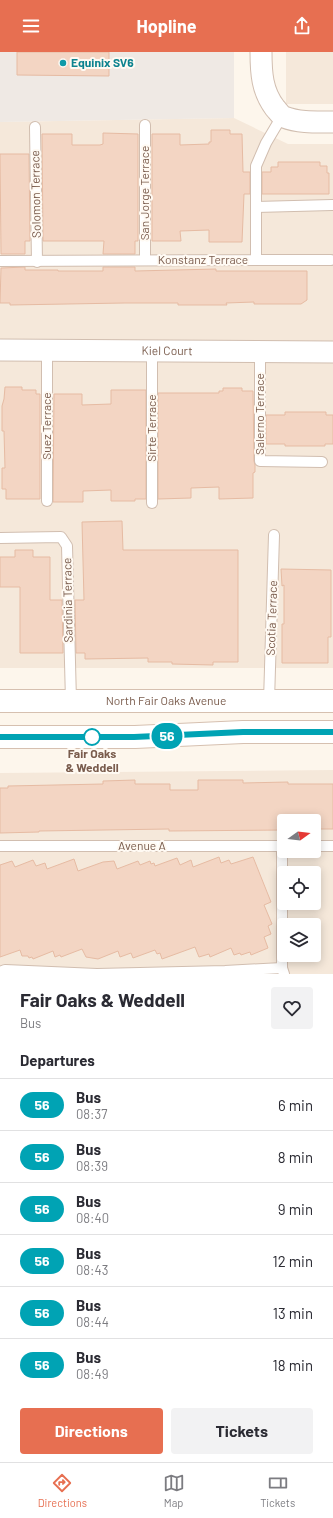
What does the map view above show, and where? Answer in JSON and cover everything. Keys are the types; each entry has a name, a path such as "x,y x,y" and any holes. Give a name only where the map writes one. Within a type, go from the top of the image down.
{"main road":[{"name":"North Fair Oaks Avenue","path":"0,701 333,701"},
{"path":"0,737 134,737 243,732 333,732"}],"street":[{"path":"261,52 261,69 264,88 270,101 282,116 307,122 333,122"},
{"name":"Kiel Court","path":"0,350 260,353 333,352"}],"lane":[{"name":"Konstanz Terrace","path":"0,261 256,260 256,166 263,148 282,116"},
{"name":"San Jorge Terrace","path":"145,125 145,260"},
{"name":"Solomon Terrace","path":"35,127 37,262"},
{"path":"256,207 332,205"},
{"path":"256,260 331,260"},
{"name":"Suez Terrace","path":"47,351 47,501"},
{"name":"Sirte Terrace","path":"152,352 152,503"},
{"name":"Salerno Terrace","path":"260,353 260,461 322,462"},
{"name":"Scotia Terrace","path":"269,701 274,535"},
{"name":"Sardinia Terrace","path":"0,538 61,537 67,546 71,701"},
{"name":"Avenue A","path":"0,846 277,846"},
{"path":"321,846 333,846"},
{"path":"0,972 5,970 97,974 283,971 283,858"}],"shaded area":[{"path":"0,52 234,52 234,118 0,122"},
{"path":"286,52 333,52 333,104 286,104"},
{"path":"234,118 288,144 333,144 333,668 0,668 0,122"},
{"path":"333,770 333,974 0,974 0,773"}],"building":[{"name":"Equinix SV6","path":"17,52 109,52 109,76 17,75"},
{"path":"211,130 230,130 230,134 242,134 243,172 250,172 250,194 244,194 242,242 209,242 209,230 180,231 181,241 152,241 152,134 180,134 180,145 209,144 209,142 211,142"},
{"path":"103,133 138,134 138,241 135,241 135,254 103,254 104,241 43,241 42,134 72,134 72,145 100,145 103,144"},
{"path":"0,154 29,154 30,241 25,241 25,254 1,254"},
{"path":"278,162 320,162 320,166 327,166 327,173 329,173 329,194 262,194 262,172 271,172 271,167 278,167"},
{"path":"25,267 25,270 58,271 103,271 103,267 135,267 135,271 216,269 216,271 307,271 307,300 301,304 254,304 254,302 226,303 227,305 124,303 10,305 10,303 0,303 1,268"},
{"path":"5,387 22,387 22,390 36,390 36,394 40,394 40,499 6,499 6,489 2,489 2,468 5,468 4,431 2,431 2,406"},
{"path":"223,388 242,388 242,391 253,391 255,472 253,473 253,498 219,499 219,487 191,488 191,498 158,499 158,393 219,393 219,391 223,391"},
{"path":"111,390 146,390 146,499 135,499 135,501 111,501 111,490 83,491 83,502 53,502 54,394 82,394 82,405 111,404"},
{"path":"285,412 326,412 326,415 333,415 333,444 325,444 325,446 285,446 285,444 266,444 266,415 285,415"},
{"path":"122,521 123,550 238,550 238,662 213,662 213,665 172,664 172,662 148,662 148,658 85,659 85,653 76,653 75,600 84,600 82,522"},
{"path":"15,550 33,550 33,557 50,557 50,600 62,600 63,653 20,653 20,587 0,587 0,557 15,557"},
{"path":"281,569 331,570 331,637 328,637 328,663 282,663 284,585 282,586"},
{"path":"135,780 135,784 170,784 170,790 198,790 198,780 243,780 243,783 288,782 288,784 333,784 333,829 321,829 321,814 277,814 277,830 169,831 169,829 0,833 0,788 8,788 8,786 103,784 103,781"},
{"path":"219,857 221,863 229,860 231,864 253,857 271,902 264,905 272,924 268,926 271,934 264,937 268,948 251,955 250,952 241,955 240,953 234,955 231,948 210,957 209,954 199,957 195,947 162,959 160,953 157,954 155,950 133,958 131,953 120,957 118,951 98,959 86,957 82,949 61,957 60,955 55,957 53,951 33,959 32,957 29,958 28,956 22,956 20,950 0,957 0,865 12,861 15,867 33,860 36,866 45,863 47,869 74,859 78,871 103,862 114,861 117,869 138,861 140,865 150,861 151,864 154,863 155,866 177,858 180,865 191,860 193,867"}],"bus line":[{"name":"56","path":"0,737 134,737 243,732 333,732"}],"place":[{"name":"Equinix SV6","path":"63,63"},
{"name":"Fair Oaks & Weddell","path":"92,737"}]}
